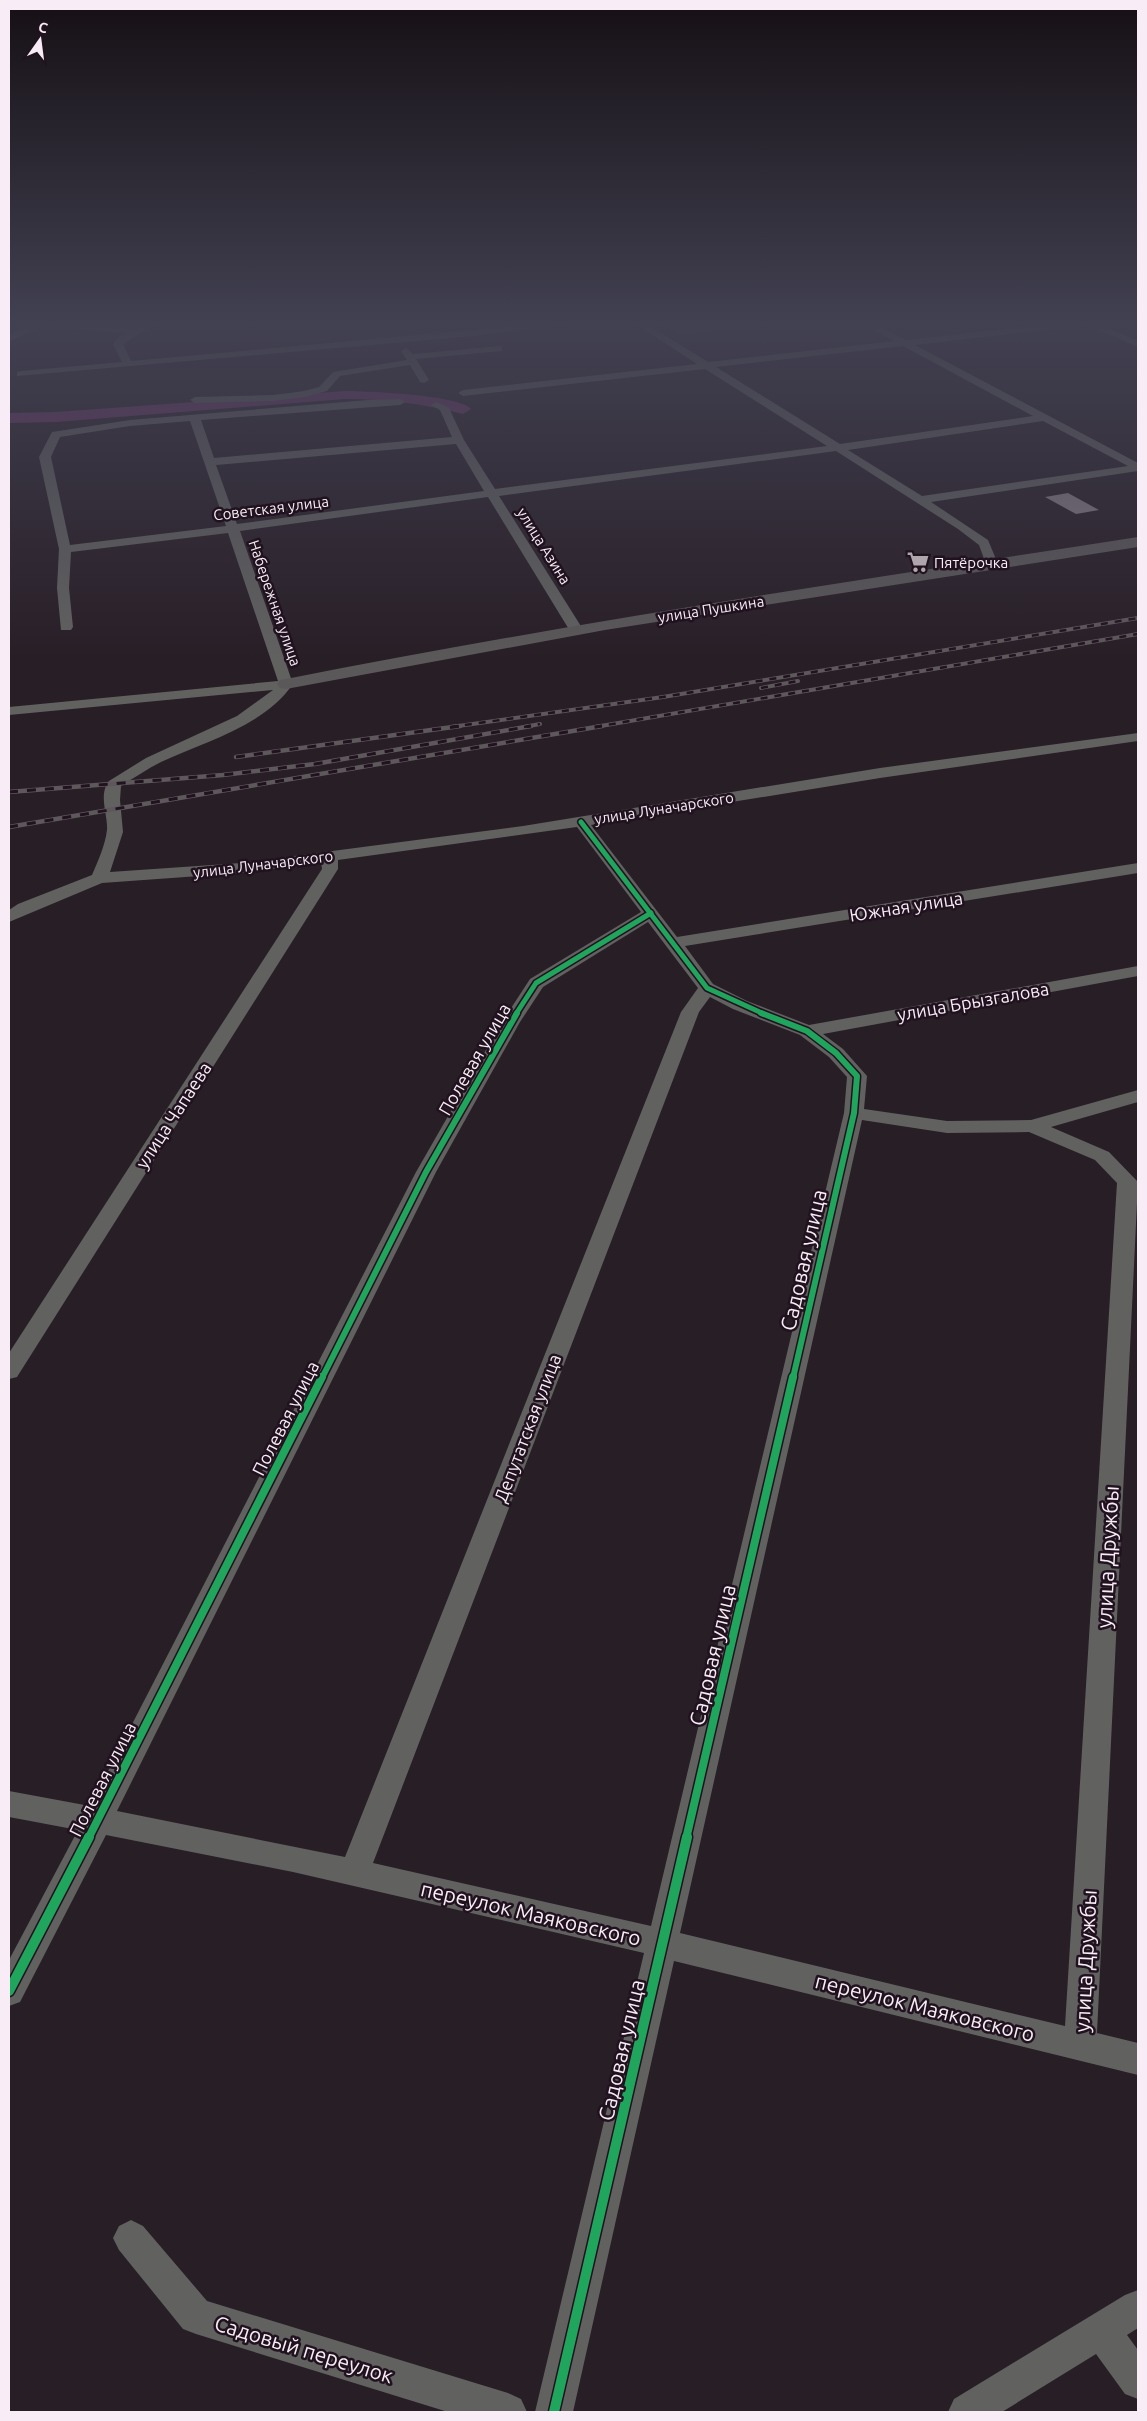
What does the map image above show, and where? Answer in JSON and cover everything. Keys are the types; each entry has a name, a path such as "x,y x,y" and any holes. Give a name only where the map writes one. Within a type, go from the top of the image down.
{"main road":[{"name":"улица Пушкина","path":"286,684 380,665 577,631 1138,542"}],"street":[{"path":"63,433 56,434 45,457 65,549 63,588 66,628"},
{"name":"Набережная улица","path":"200,433 286,684"},
{"name":"улица Азина","path":"456,433 577,631"},
{"path":"814,433 976,536 987,548 992,564"},
{"name":"Советская улица","path":"65,549 232,529 938,433"},
{"path":"1075,433 1138,467"},
{"path":"210,462 459,440"},
{"path":"919,500 1138,467"},
{"path":"9,711 286,684"},
{"path":"99,878 112,847 115,827 109,797 114,784 155,759 239,722 274,698 286,684"},
{"name":"улица Луначарского","path":"9,918 24,908 99,878 240,868 329,857 581,822 880,773 1138,737"},
{"path":"581,822 707,988"},
{"name":"улица Чапаева","path":"9,1371 330,869 329,857"},
{"name":"Южная улица","path":"674,943 1138,868"},
{"name":"Полевая улица","path":"9,1991 98,1820 426,1172 516,1014 536,982 651,912"},
{"name":"улица Брызгалова","path":"807,1031 1138,971"},
{"name":"Садовая улица","path":"554,2412 854,1113 856,1076 836,1053 807,1031 740,1004 707,988"},
{"name":"Депутатская улица","path":"354,1872 690,1012 707,988"},
{"name":"улица Дружбы","path":"854,1113 947,1126 1032,1126 1138,1096"},
{"name":"улица Дружбы","path":"1032,1126 1102,1156 1128,1182 1080,2045"},
{"name":"переулок Маяковского","path":"9,1804 98,1820 354,1872 1138,2059"},
{"name":"Садовый переулок","path":"131,2238 196,2316 508,2412"},
{"path":"967,2412 1138,2308"},
{"path":"1102,2331 1138,2380"}],"building":[{"path":"1068,493 1099,510 1076,514 1045,497"}],"railway":[{"path":"451,727 663,697 1138,618"},
{"path":"595,727 1138,634"},
{"path":"761,688 798,681"},
{"path":"524,727 540,724"},
{"path":"236,757 460,726"},
{"path":"9,792 223,775 315,764 531,726"},
{"path":"9,827 602,726"}],"cycle path":[{"path":"554,2412 854,1113 857,1076 836,1053 807,1031 740,1005 707,988 581,822"},
{"path":"9,1991 98,1820 426,1172 511,1022 536,983 651,913"}],"place":[{"name":"Пятёрочка","path":"918,562"}]}
